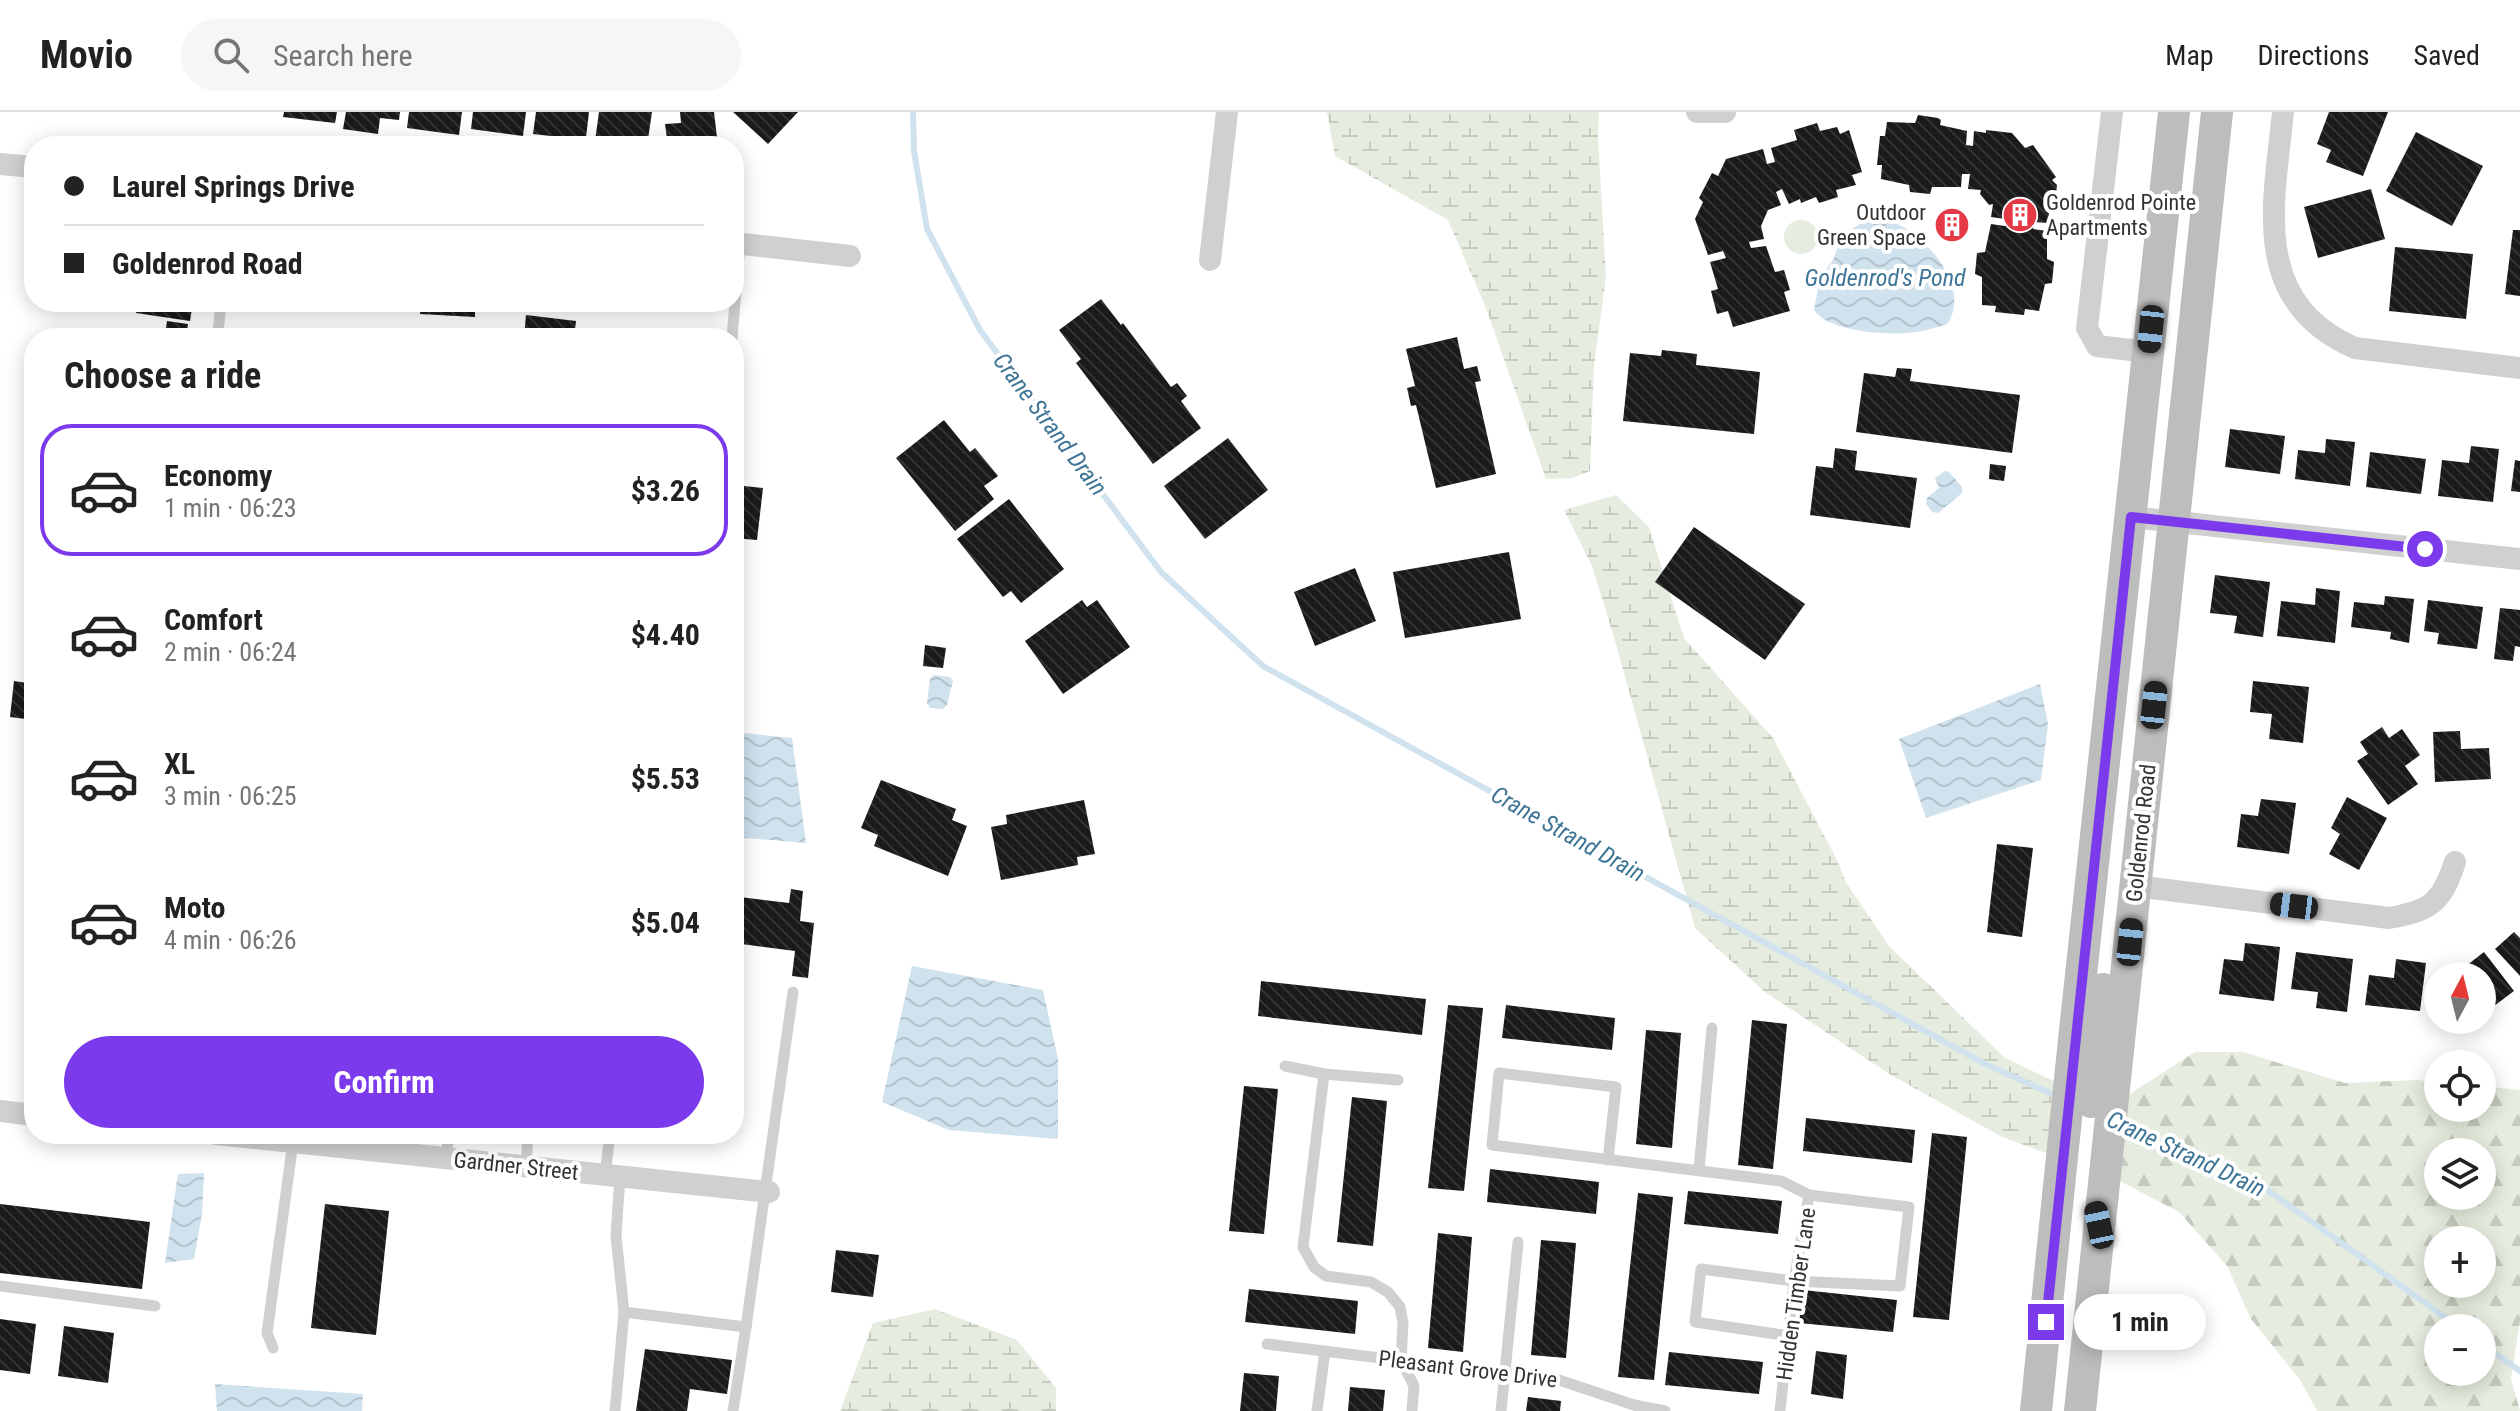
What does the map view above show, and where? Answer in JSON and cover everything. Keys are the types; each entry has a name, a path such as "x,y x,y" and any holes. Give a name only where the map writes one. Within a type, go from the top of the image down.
{"main road":[{"name":"Goldenrod Road","path":"2036,1411 2086,1145 2096,1041 2093,873 2174,112"},
{"name":"Goldenrod Road","path":"2080,1411 2099,1225 2086,1145 2096,1041 2136,886 2217,112"},
{"path":"2123,591 2116,845 2124,871 2136,886"}],"street":[{"path":"1210,260 1227,112"},
{"path":"1697,112 1725,112"},
{"path":"2112,112 2087,328 2097,346 2148,352"},
{"path":"2283,112 2272,224 2274,243 2288,289 2315,323 2336,340 2355,348 2520,368"},
{"path":"0,164 24,166"},
{"path":"744,245 850,256"},
{"path":"2131,517 2520,559"},
{"path":"2136,886 2389,918 2419,913 2446,890 2455,862"},
{"path":"0,1111 24,1114"},
{"name":"Gardner Street","path":"312,1144 767,1192"}],"lane":[{"path":"733,1411 767,1192 793,992"},
{"path":"1699,1170 1712,1028"},
{"path":"1285,1066 1324,1074 1398,1080"},
{"name":"Hidden Timber Lane","path":"1608,1160 1616,1087 1499,1073 1492,1145 1608,1160 1699,1170 1781,1181 1809,1195 1794,1281 1780,1411"},
{"path":"1324,1074 1303,1247 1314,1267 1326,1276 1371,1282 1388,1292 1400,1307 1403,1323 1401,1360 1414,1386 1412,1411"},
{"path":"273,1348 267,1333 293,1144"},
{"path":"446,1158 448,1144"},
{"path":"526,1167 527,1144"},
{"path":"610,1144 624,1312 615,1411"},
{"path":"1789,1336 1695,1322 1701,1269 1794,1281 1900,1286 1909,1207 1809,1195"},
{"path":"1501,1411 1518,1242"},
{"path":"0,1286 155,1306"},
{"path":"624,1312 746,1327"},
{"name":"Pleasant Grove Drive","path":"1267,1344 1559,1380 1634,1405 1665,1411"},
{"path":"1317,1411 1325,1351"}],"green space":[{"path":"1327,112 1599,112 1606,277 1594,365 1590,471 1572,478 1546,479 1486,308 1448,220 1335,156"},
{"path":"1801,220 1813,225 1818,237 1813,249 1801,254 1789,249 1784,237 1789,225"},
{"path":"1616,495 1649,527 1684,638 1773,738 1845,881 1889,946 2005,1058 2066,1087 2052,1155 2002,1137 1891,1075 1765,992 1695,928 1592,566 1564,510"},
{"path":"2195,1052 2243,1052 2345,1083 2424,1081 2424,1122 2496,1122 2496,1087 2520,1090 2520,1321 2511,1379 2520,1411 2317,1411 2300,1380 2251,1319 2227,1266 2179,1212 2095,1168 2108,1108"},
{"path":"935,1309 1017,1340 1056,1388 1056,1411 840,1411 873,1323"}],"water":[{"name":"Goldenrod's Pond","path":"1871,217 1904,228 1935,255 1947,272 1953,290 1954,308 1947,324 1916,332 1876,333 1832,323 1814,310 1820,278 1833,260 1841,238"},
{"path":"1945,471 1962,487 1962,493 1938,513 1932,512 1926,504 1927,498 1939,488 1935,478"},
{"path":"934,675 950,677 953,681 947,705 943,709 930,708 927,703 930,679"},
{"path":"2040,684 2048,724 2041,780 1926,818 1899,739"},
{"path":"744,733 792,738 806,843 744,838"},
{"path":"912,966 1043,990 1058,1059 1058,1139 949,1130 882,1102"},
{"path":"204,1173 202,1214 194,1259 165,1263 178,1174"},
{"path":"215,1384 363,1394 362,1411 217,1411"}],"building":[{"path":"284,112 337,112 335,123 283,117"},
{"path":"346,112 400,112 399,120 380,118 378,134 343,129"},
{"path":"409,112 462,112 459,135 407,128"},
{"path":"473,112 526,112 523,136 471,129"},
{"path":"536,112 589,112 586,136 533,134"},
{"path":"599,112 652,112 648,136 596,136"},
{"path":"680,112 714,112 717,136 667,136 665,124 681,123"},
{"path":"733,112 798,112 768,144"},
{"path":"2329,112 2388,112 2363,176 2326,162 2331,150 2317,144"},
{"name":"Goldenrod Pointe Apartments","path":"1918,115 1938,118 1940,125 1967,131 1966,145 1973,146 1974,131 2012,133 2025,148 2033,145 2056,177 2052,180 2057,185 2054,213 2049,212 2048,223 2034,222 2033,229 2047,231 2047,259 2054,262 2052,283 2045,284 2039,311 2025,309 2024,315 1995,312 1996,306 1982,305 1982,277 1975,274 1977,253 1985,252 1991,224 2005,226 2005,219 1991,217 1993,204 1989,205 1980,194 1981,190 1968,189 1970,174 1962,174 1961,187 1932,187 1930,194 1910,192 1909,185 1881,179 1882,165 1877,165 1880,136 1885,136 1887,122 1915,123"},
{"path":"1817,123 1820,131 1837,127 1840,134 1849,130 1862,172 1852,175 1856,185 1836,190 1838,197 1819,203 1816,197 1789,204 1782,189 1776,192 1781,205 1768,210 1761,226 1764,239 1749,242 1751,248 1766,246 1775,272 1784,270 1790,290 1784,292 1790,311 1733,327 1728,311 1717,314 1711,291 1718,289 1710,262 1726,258 1723,251 1708,255 1695,219 1703,202 1699,198 1712,173 1718,176 1726,159 1763,149 1767,164 1775,162 1771,148 1797,140 1794,130"},
{"path":"2416,132 2483,166 2452,226 2386,191"},
{"path":"2371,189 2385,239 2318,258 2304,207"},
{"name":"Outdoor Green Space","path":"1954,209 1969,226 1951,241 1936,224"},
{"path":"2513,230 2520,230 2520,296 2505,294"},
{"path":"2395,247 2473,254 2466,319 2389,311"},
{"path":"1101,299 1171,387 1177,383 1187,396 1181,401 1201,428 1153,464 1076,363 1081,359 1059,330"},
{"path":"136,312 191,312 190,321"},
{"path":"475,312 475,317 420,314"},
{"path":"526,315 576,321 575,328 525,328"},
{"path":"167,321 188,324 187,328 166,328"},
{"path":"1457,337 1464,369 1477,366 1481,381 1475,382 1496,474 1436,488 1416,405 1411,406 1407,388 1415,386 1406,349"},
{"path":"1662,350 1697,354 1696,365 1760,372 1754,434 1623,421 1630,353 1661,356"},
{"path":"1897,368 1912,369 1910,381 2020,395 2012,453 1856,432 1864,373 1895,377"},
{"path":"944,420 970,452 975,448 998,476 984,486 994,499 955,531 896,458"},
{"path":"2230,429 2285,436 2280,474 2225,467"},
{"path":"1228,438 1268,490 1205,539 1164,486"},
{"path":"2326,439 2355,442 2350,486 2295,479 2298,450 2325,453"},
{"path":"2471,446 2499,449 2493,502 2438,496 2442,460 2469,463"},
{"path":"1835,448 1857,451 1855,470 1917,478 1910,528 1810,515 1816,466 1833,468"},
{"path":"2370,452 2426,459 2421,494 2366,487"},
{"path":"2515,460 2520,461 2520,492 2511,491"},
{"path":"1990,464 2006,466 2004,481 1989,479"},
{"path":"744,486 763,488 757,540 744,539"},
{"path":"1009,499 1064,569 1021,603 1011,591 1003,597 957,539"},
{"path":"1694,527 1805,604 1765,660 1655,582"},
{"path":"1509,552 1521,619 1405,638 1393,572"},
{"path":"1355,568 1376,621 1315,646 1294,592"},
{"path":"2215,575 2270,582 2263,637 2234,633 2237,616 2210,613"},
{"path":"2316,588 2340,591 2335,643 2277,636 2281,601 2315,605"},
{"path":"2385,596 2414,599 2409,643 2390,639 2391,632 2351,627 2354,602 2384,605"},
{"path":"1082,600 1087,607 1097,600 1130,647 1063,694 1025,641"},
{"path":"2428,600 2483,607 2477,649 2437,644 2439,633 2424,631"},
{"path":"2500,608 2520,610 2520,647 2515,646 2513,661 2494,659"},
{"path":"925,645 946,648 943,668 923,666"},
{"path":"14,681 24,682 24,719 10,717"},
{"path":"2253,681 2309,687 2303,743 2269,739 2272,714 2250,712"},
{"path":"2382,727 2389,738 2402,729 2420,755 2405,766 2418,784 2388,805 2357,761 2368,754 2360,742"},
{"path":"2460,731 2461,749 2489,748 2491,779 2435,782 2433,732"},
{"path":"881,780 956,809 952,820 967,826 948,876 874,846 878,835 861,828"},
{"path":"2347,797 2387,818 2359,870 2329,854 2340,834 2331,828"},
{"path":"2261,799 2296,803 2289,854 2237,847 2241,814 2258,816"},
{"path":"1084,800 1095,854 1077,857 1078,865 1001,880 991,827 1007,824 1006,815"},
{"path":"1997,844 2033,848 2022,937 1987,932"},
{"path":"791,889 803,891 800,921 814,923 808,978 792,976 795,951 744,944 744,897 789,903"},
{"path":"2514,932 2520,938 2520,976 2495,949"},
{"path":"2245,943 2280,947 2274,1001 2219,994 2224,959 2243,961"},
{"path":"2296,952 2353,959 2347,1012 2316,1008 2318,992 2291,989"},
{"path":"2484,952 2492,962 2471,962"},
{"path":"2396,959 2424,963 2420,1011 2365,1005 2369,975 2394,978"},
{"path":"2496,968 2514,991 2496,1004"},
{"path":"1261,981 1426,999 1422,1035 1258,1016"},
{"path":"1448,1005 1483,1008 1464,1191 1428,1188"},
{"path":"1506,1005 1615,1018 1612,1050 1502,1038"},
{"path":"1752,1020 1787,1024 1773,1169 1738,1165"},
{"path":"1646,1030 1681,1033 1672,1148 1636,1144"},
{"path":"1244,1086 1278,1089 1264,1234 1229,1231"},
{"path":"1352,1097 1387,1101 1373,1246 1337,1242"},
{"path":"1806,1118 1915,1130 1912,1163 1803,1151"},
{"path":"1932,1133 1967,1137 1949,1320 1913,1317"},
{"path":"1490,1169 1599,1182 1596,1214 1487,1202"},
{"path":"1688,1191 1782,1201 1778,1234 1684,1224"},
{"path":"1638,1193 1673,1197 1654,1380 1618,1377"},
{"path":"0,1204 150,1222 142,1289 0,1273"},
{"path":"325,1204 389,1211 376,1335 311,1328"},
{"path":"1438,1233 1472,1237 1463,1352 1428,1348"},
{"path":"1541,1240 1576,1243 1566,1358 1531,1355"},
{"path":"836,1250 879,1255 873,1297 831,1292"},
{"path":"1249,1289 1358,1301 1355,1334 1245,1322"},
{"path":"1803,1290 1897,1300 1893,1332 1799,1323"},
{"path":"0,1319 36,1324 30,1374 0,1370"},
{"path":"64,1326 114,1333 108,1383 58,1376"},
{"path":"645,1349 732,1360 727,1394 690,1389 687,1411 636,1411"},
{"path":"1816,1351 1847,1355 1843,1399 1811,1394"},
{"path":"1669,1352 1763,1362 1759,1394 1665,1385"},
{"path":"1244,1373 1279,1376 1276,1411 1240,1411"},
{"path":"1350,1387 1385,1390 1383,1411 1348,1411"},
{"path":"1528,1397 1561,1401 1560,1411 1526,1411"}],"waterway":[{"name":"Crane Strand Drain","path":"913,112 914,151 927,229 980,330 1161,572 1263,666 1985,1064 2057,1096"},
{"name":"Crane Strand Drain","path":"2119,1123 2259,1184 2440,1314"},
{"name":"Crane Strand Drain","path":"2496,1354 2520,1371"}],"place":[{"name":"Goldenrod Pointe Apartments","path":"2020,215"},
{"name":"Outdoor Green Space","path":"1952,225"}],"route":[{"path":"2046,1322 2131,517 2425,549"}]}
